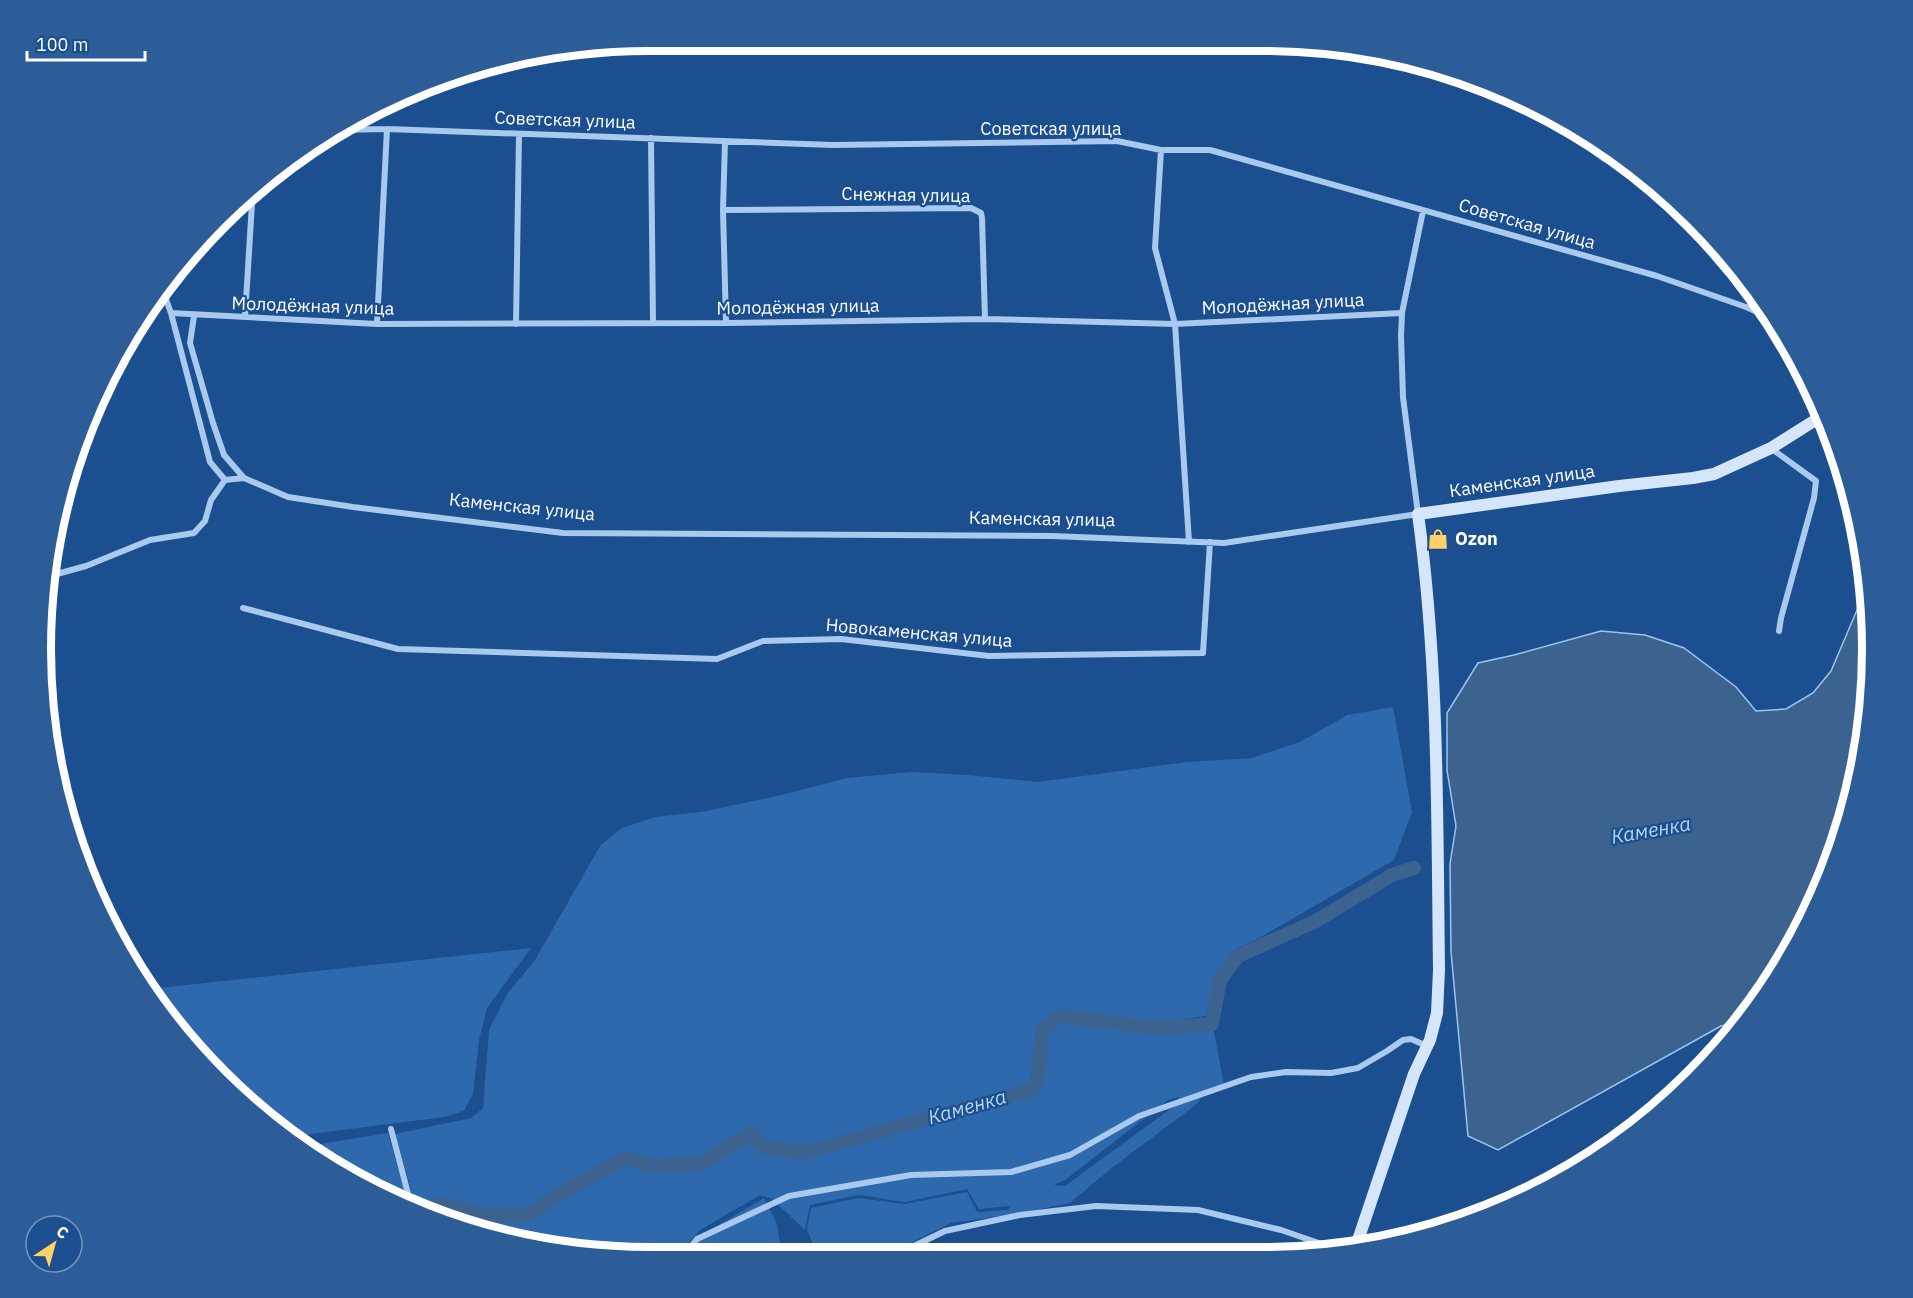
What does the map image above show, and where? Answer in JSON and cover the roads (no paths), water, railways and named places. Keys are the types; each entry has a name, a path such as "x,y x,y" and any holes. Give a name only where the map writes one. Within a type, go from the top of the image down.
{"street":[{"path":"377,324 387,129"},
{"name":"Советская улица","path":"353,130 833,145 1117,141 1161,150 1210,150 1657,276 1758,312"},
{"path":"516,324 519,134"},
{"path":"651,138 653,322"},
{"path":"725,141 723,210 726,323"},
{"path":"1161,150 1155,248 1175,324 1189,542"},
{"path":"245,317 252,202"},
{"name":"Снежная улица","path":"723,210 971,208 981,213 982,218 985,319"},
{"path":"1357,1240 1413,1074 1427,1046 1437,1013 1438,847 1434,697 1425,561 1403,396 1401,336 1402,313 1423,211"},
{"path":"165,298 210,462 225,480"},
{"name":"Молодёжная улица","path":"171,314 377,324 726,323 985,319 1175,324 1402,313"},
{"path":"194,316 190,343 213,423 224,454 244,478"},
{"name":"Каменская улица","path":"244,478 288,497 563,532 1052,536 1224,543 1311,528 1714,474 1771,448 1816,420"},
{"path":"1771,448 1816,481 1814,498 1779,631"},
{"path":"56,574 86,566 150,540 194,532 205,521 211,500 225,480 244,478"},
{"name":"Новокаменская улица","path":"243,608 398,649 717,659 763,641 841,639 989,656 1203,653 1210,542"},
{"path":"691,1247 698,1239 789,1196 911,1175 1011,1172 1070,1155 1138,1116 1251,1077 1286,1072 1331,1073 1358,1068 1403,1040 1411,1039 1427,1046"},
{"path":"391,1129 409,1196"},
{"path":"911,1247 945,1231 1020,1215 1096,1206 1198,1210 1281,1230 1322,1244"}],"water":[{"path":"1860,605 1861,688 1851,766 1842,804 1816,878 1800,913 1782,948 1738,1013 1729,1024 1721,1026 1498,1150 1468,1136 1451,952 1450,864 1456,826 1447,770 1447,713 1478,663 1601,631 1645,635 1684,648 1736,687 1756,711 1786,709 1813,693 1831,671"}],"waterway":[{"name":"Каменка","path":"438,1208 441,1203 484,1215 528,1215 557,1195 626,1158 653,1166 700,1164 750,1134 764,1147 803,1153 1034,1089 1039,1070 1042,1031 1060,1016 1157,1028 1212,1024 1220,980 1238,956 1316,921 1392,875 1414,868"}],"place":[{"name":"Ozon","path":"1438,539"}]}
